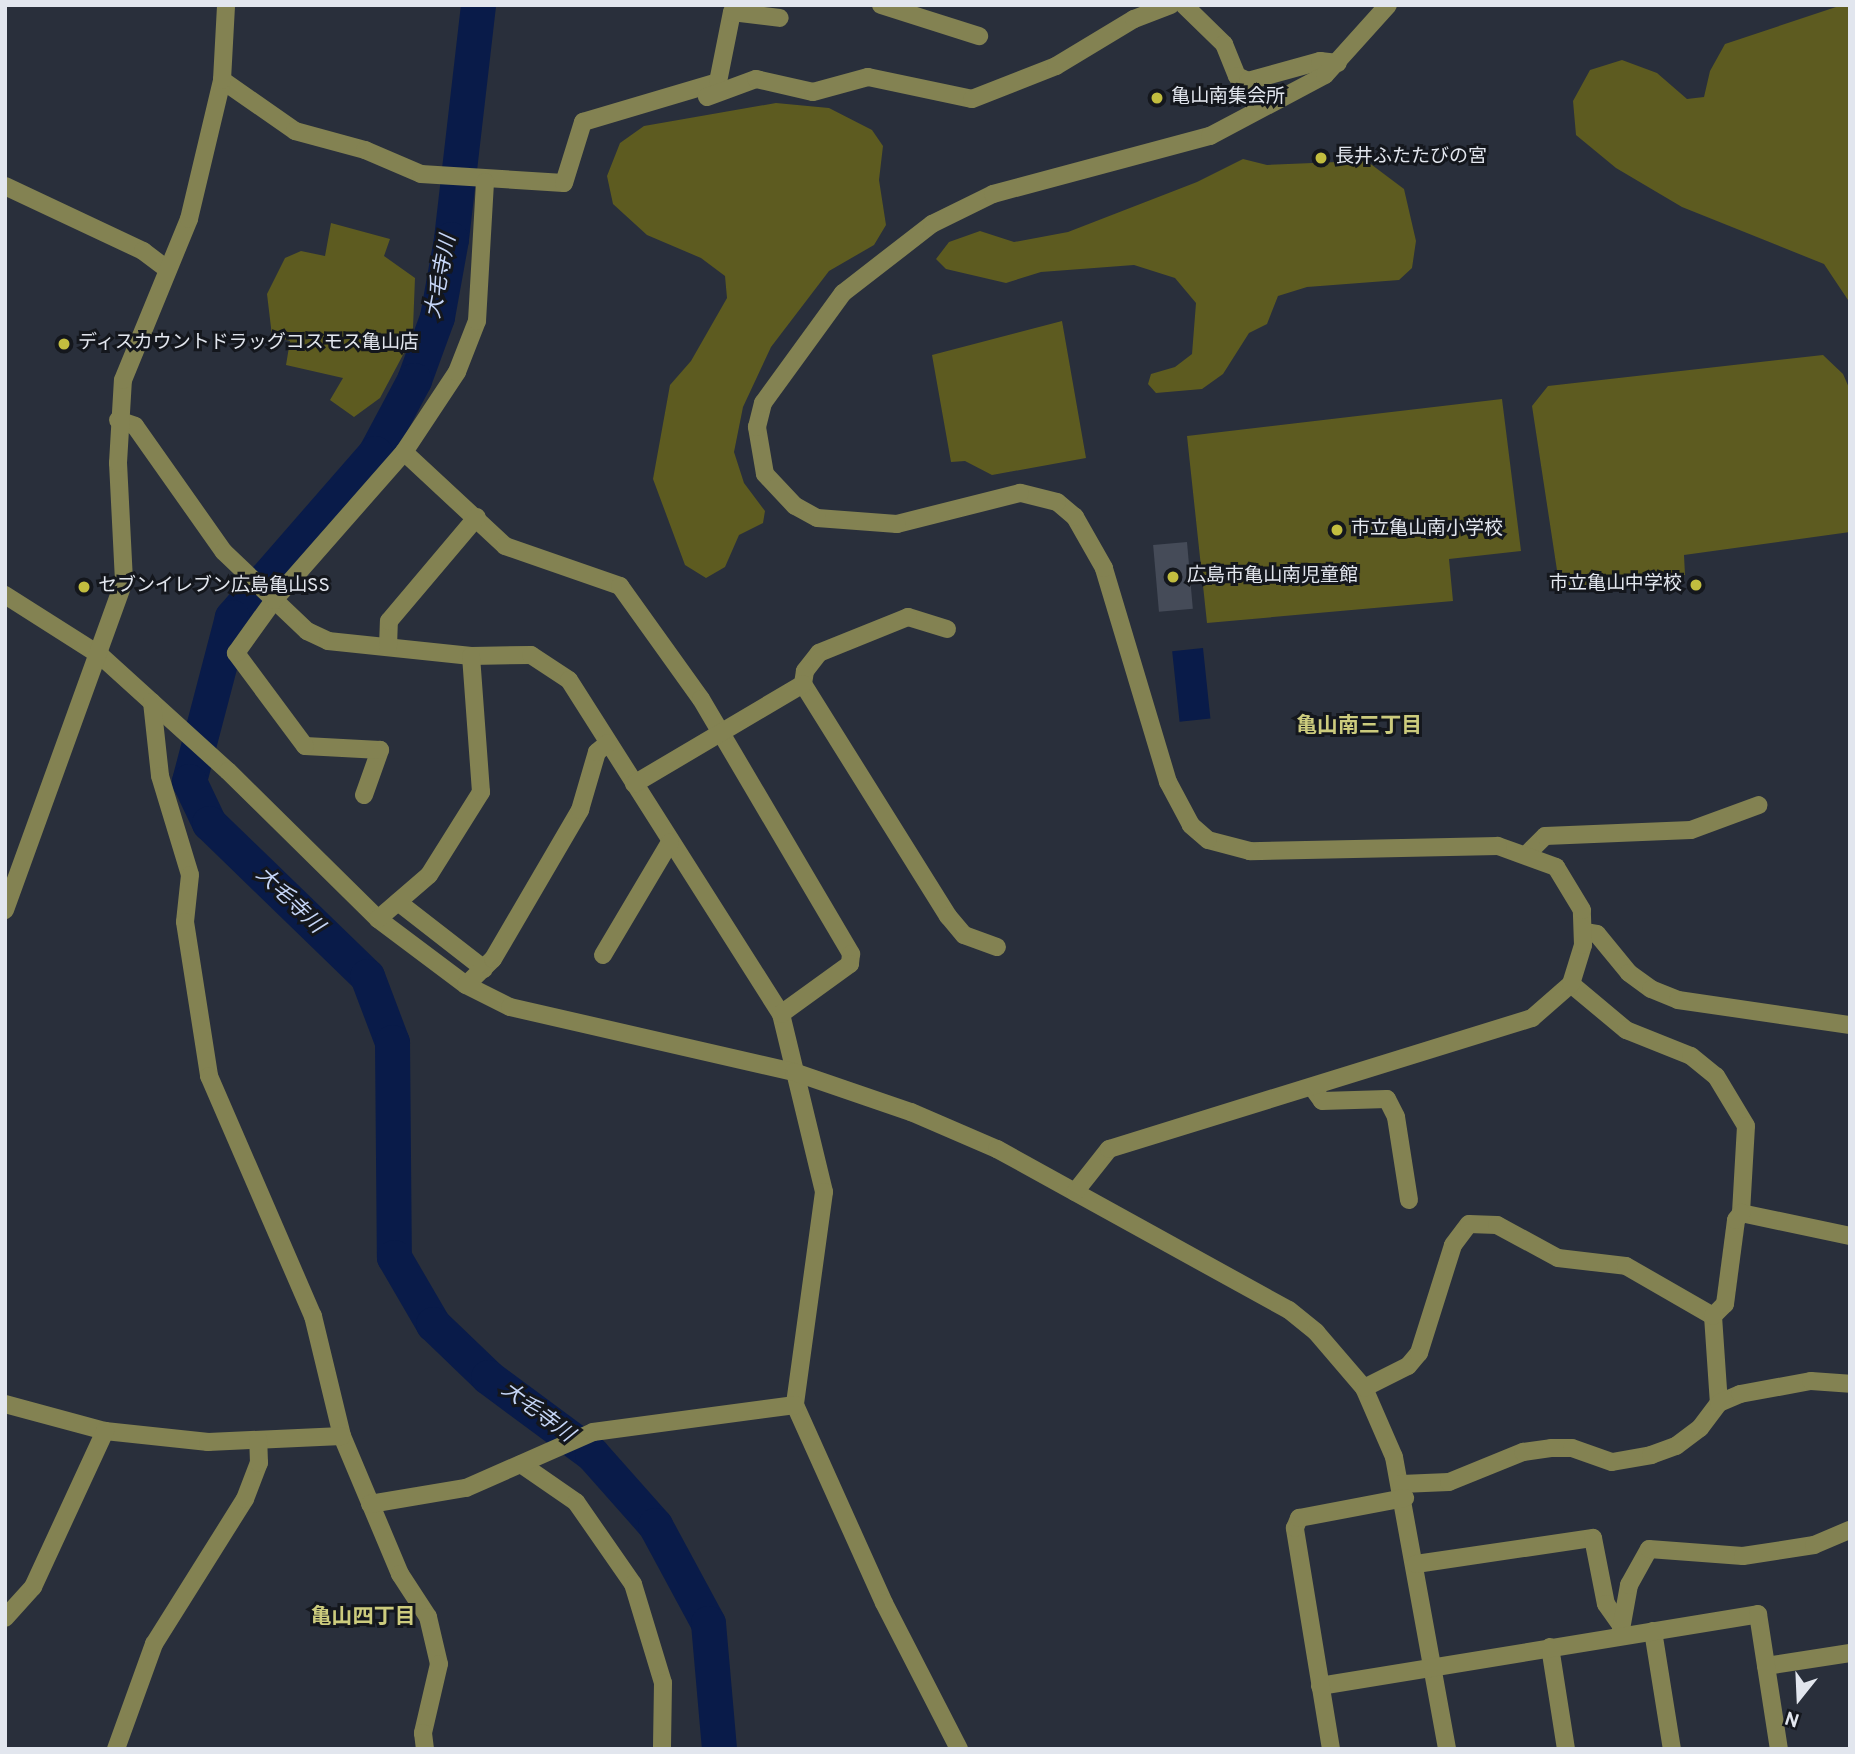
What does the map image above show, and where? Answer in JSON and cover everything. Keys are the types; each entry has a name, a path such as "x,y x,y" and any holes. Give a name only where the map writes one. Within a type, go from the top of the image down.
{"street":[{"path":"5,909 11,876 101,656 124,581 118,419 123,380 189,219 222,80 226,5"},
{"path":"881,5 979,36"},
{"path":"686,96 708,97 756,79 813,92 868,77 972,99 1056,66 1134,19 1170,5"},
{"path":"1184,5 1224,44 1237,76 1248,81 1320,61 1338,63"},
{"path":"1075,1192 1108,1149 1532,1018 1572,984 1585,932 1570,883 1556,867 1528,853 1452,845 1250,851 1208,840 1191,825 1168,782 1104,568 1091,538 1066,509 1039,494 1020,493 924,520 842,523 795,506 765,474 759,451 763,402 813,328 843,293 932,224 993,194 1210,136 1306,88 1338,63 1388,5"},
{"path":"222,80 295,131 365,150 421,174 481,181 564,183 583,122 686,96 718,82 732,12 780,18"},
{"path":"364,795 380,750 305,746 236,653 269,595 404,453 457,372 477,321 481,181"},
{"path":"5,187 143,251 167,268"},
{"path":"118,419 135,426 232,559 307,631 328,641 471,656 531,655 551,665 569,680 781,1014 824,1192 795,1405 884,1603 960,1749"},
{"path":"404,453 477,517 505,546 620,586 719,732 850,954 850,964 781,1014"},
{"path":"388,647 389,621 477,517"},
{"path":"5,595 101,656 228,771 378,919 466,985 522,1010 794,1072 911,1112 997,1149 1289,1310 1331,1347 1364,1388 1382,1420 1403,1491 1447,1749"},
{"path":"947,629 908,617 819,653 805,671 803,684 948,916 964,935 998,947"},
{"path":"378,919 429,875 481,792 471,656"},
{"path":"634,784 719,732 730,731 803,684"},
{"path":"158,707 160,776 190,875 185,922 209,1076 313,1316 342,1436 400,1574 428,1617 436,1649 425,1749"},
{"path":"466,985 484,968 580,810 597,752 608,743"},
{"path":"1528,853 1545,836 1691,830 1759,805"},
{"path":"603,955 670,842"},
{"path":"398,902 484,968"},
{"path":"1585,932 1597,934 1629,973 1651,989 1678,1000 1850,1025"},
{"path":"1572,984 1626,1030 1690,1056 1716,1076 1746,1126 1741,1213 1736,1220 1725,1304 1713,1316 1719,1403"},
{"path":"1312,1087 1322,1101 1387,1099 1396,1117 1409,1200"},
{"path":"1741,1213 1850,1236"},
{"path":"1364,1388 1408,1366 1419,1353 1453,1245 1468,1224 1497,1225 1558,1258 1626,1266 1713,1316"},
{"path":"1331,1749 1295,1528 1299,1518 1449,1482 1523,1452 1573,1448 1612,1462 1651,1455 1700,1428 1719,1403 1811,1381 1850,1384"},
{"path":"5,1404 106,1432 208,1443 342,1436"},
{"path":"370,1504 466,1488 593,1432 795,1405"},
{"path":"5,1618 33,1587 106,1432"},
{"path":"116,1749 154,1644 245,1499 259,1464 258,1440"},
{"path":"527,1461 576,1502 633,1584 663,1683 662,1749"},
{"path":"1620,1630 1629,1585 1649,1549 1743,1556 1814,1545 1850,1530"},
{"path":"1416,1564 1593,1538 1606,1604 1620,1630"},
{"path":"1321,1686 1433,1664 1549,1647 1620,1630 1653,1630 1758,1614 1779,1749"},
{"path":"1653,1630 1672,1749"},
{"path":"1549,1647 1566,1749"},
{"path":"1766,1666 1850,1653"}],"shaded area":[{"path":"1842,5 1850,5 1850,303 1824,264 1682,207 1616,168 1576,135 1573,101 1590,70 1622,60 1657,73 1687,99 1704,97 1710,71 1725,44"},
{"path":"776,103 829,108 872,130 883,146 879,180 886,225 874,245 829,271 771,347 743,407 734,452 744,483 765,511 763,523 739,535 725,567 706,578 685,565 653,479 670,385 691,361 727,298 725,276 701,258 647,235 613,204 607,176 620,143 644,126"},
{"path":"1356,153 1404,189 1416,241 1412,268 1399,280 1307,287 1278,296 1267,324 1249,333 1223,374 1202,389 1156,393 1148,384 1151,374 1175,367 1192,354 1196,303 1175,278 1134,265 1041,272 1006,283 946,269 936,259 949,242 980,231 1014,242 1068,232 1197,182 1243,159 1267,165 1337,162"},
{"path":"331,223 390,239 384,256 415,278 413,328 404,353 380,398 354,417 330,400 343,378 286,365 290,341 272,336 267,294 285,258 301,251 325,256"},
{"path":"1062,321 1086,458 992,475 965,461 951,462 932,355"},
{"path":"1823,355 1843,374 1850,390 1850,532 1684,555 1685,575 1560,590 1532,406 1548,386"},
{"path":"1502,399 1521,551 1449,559 1453,601 1207,623 1187,436"}],"water":[{"path":"1203,648 1210,719 1180,722 1172,651"}],"building":[{"name":"広島市亀山南児童館","path":"1187,542 1193,609 1159,612 1153,545"}],"waterway":[{"name":"大毛寺川","path":"478,5 451,239 437,317 414,380 375,453 232,617 189,781 209,823 367,976 392,1042 394,1257 433,1324 488,1377 592,1454 655,1525 708,1623 719,1749"}],"place":[{"name":"亀山南集会所","path":"1157,98"},
{"name":"長井ふたたびの宮","path":"1321,158"},
{"name":"ディスカウントドラッグコスモス亀山店","path":"64,344"},
{"name":"市立亀山南小学校","path":"1337,530"},
{"name":"広島市亀山南児童館","path":"1173,577"},
{"name":"市立亀山中学校","path":"1696,585"},
{"name":"セブンイレブン広島亀山SS","path":"84,587"}],"district":[{"name":"亀山南三丁目","path":"1359,727"},
{"name":"亀山四丁目","path":"363,1618"}]}
